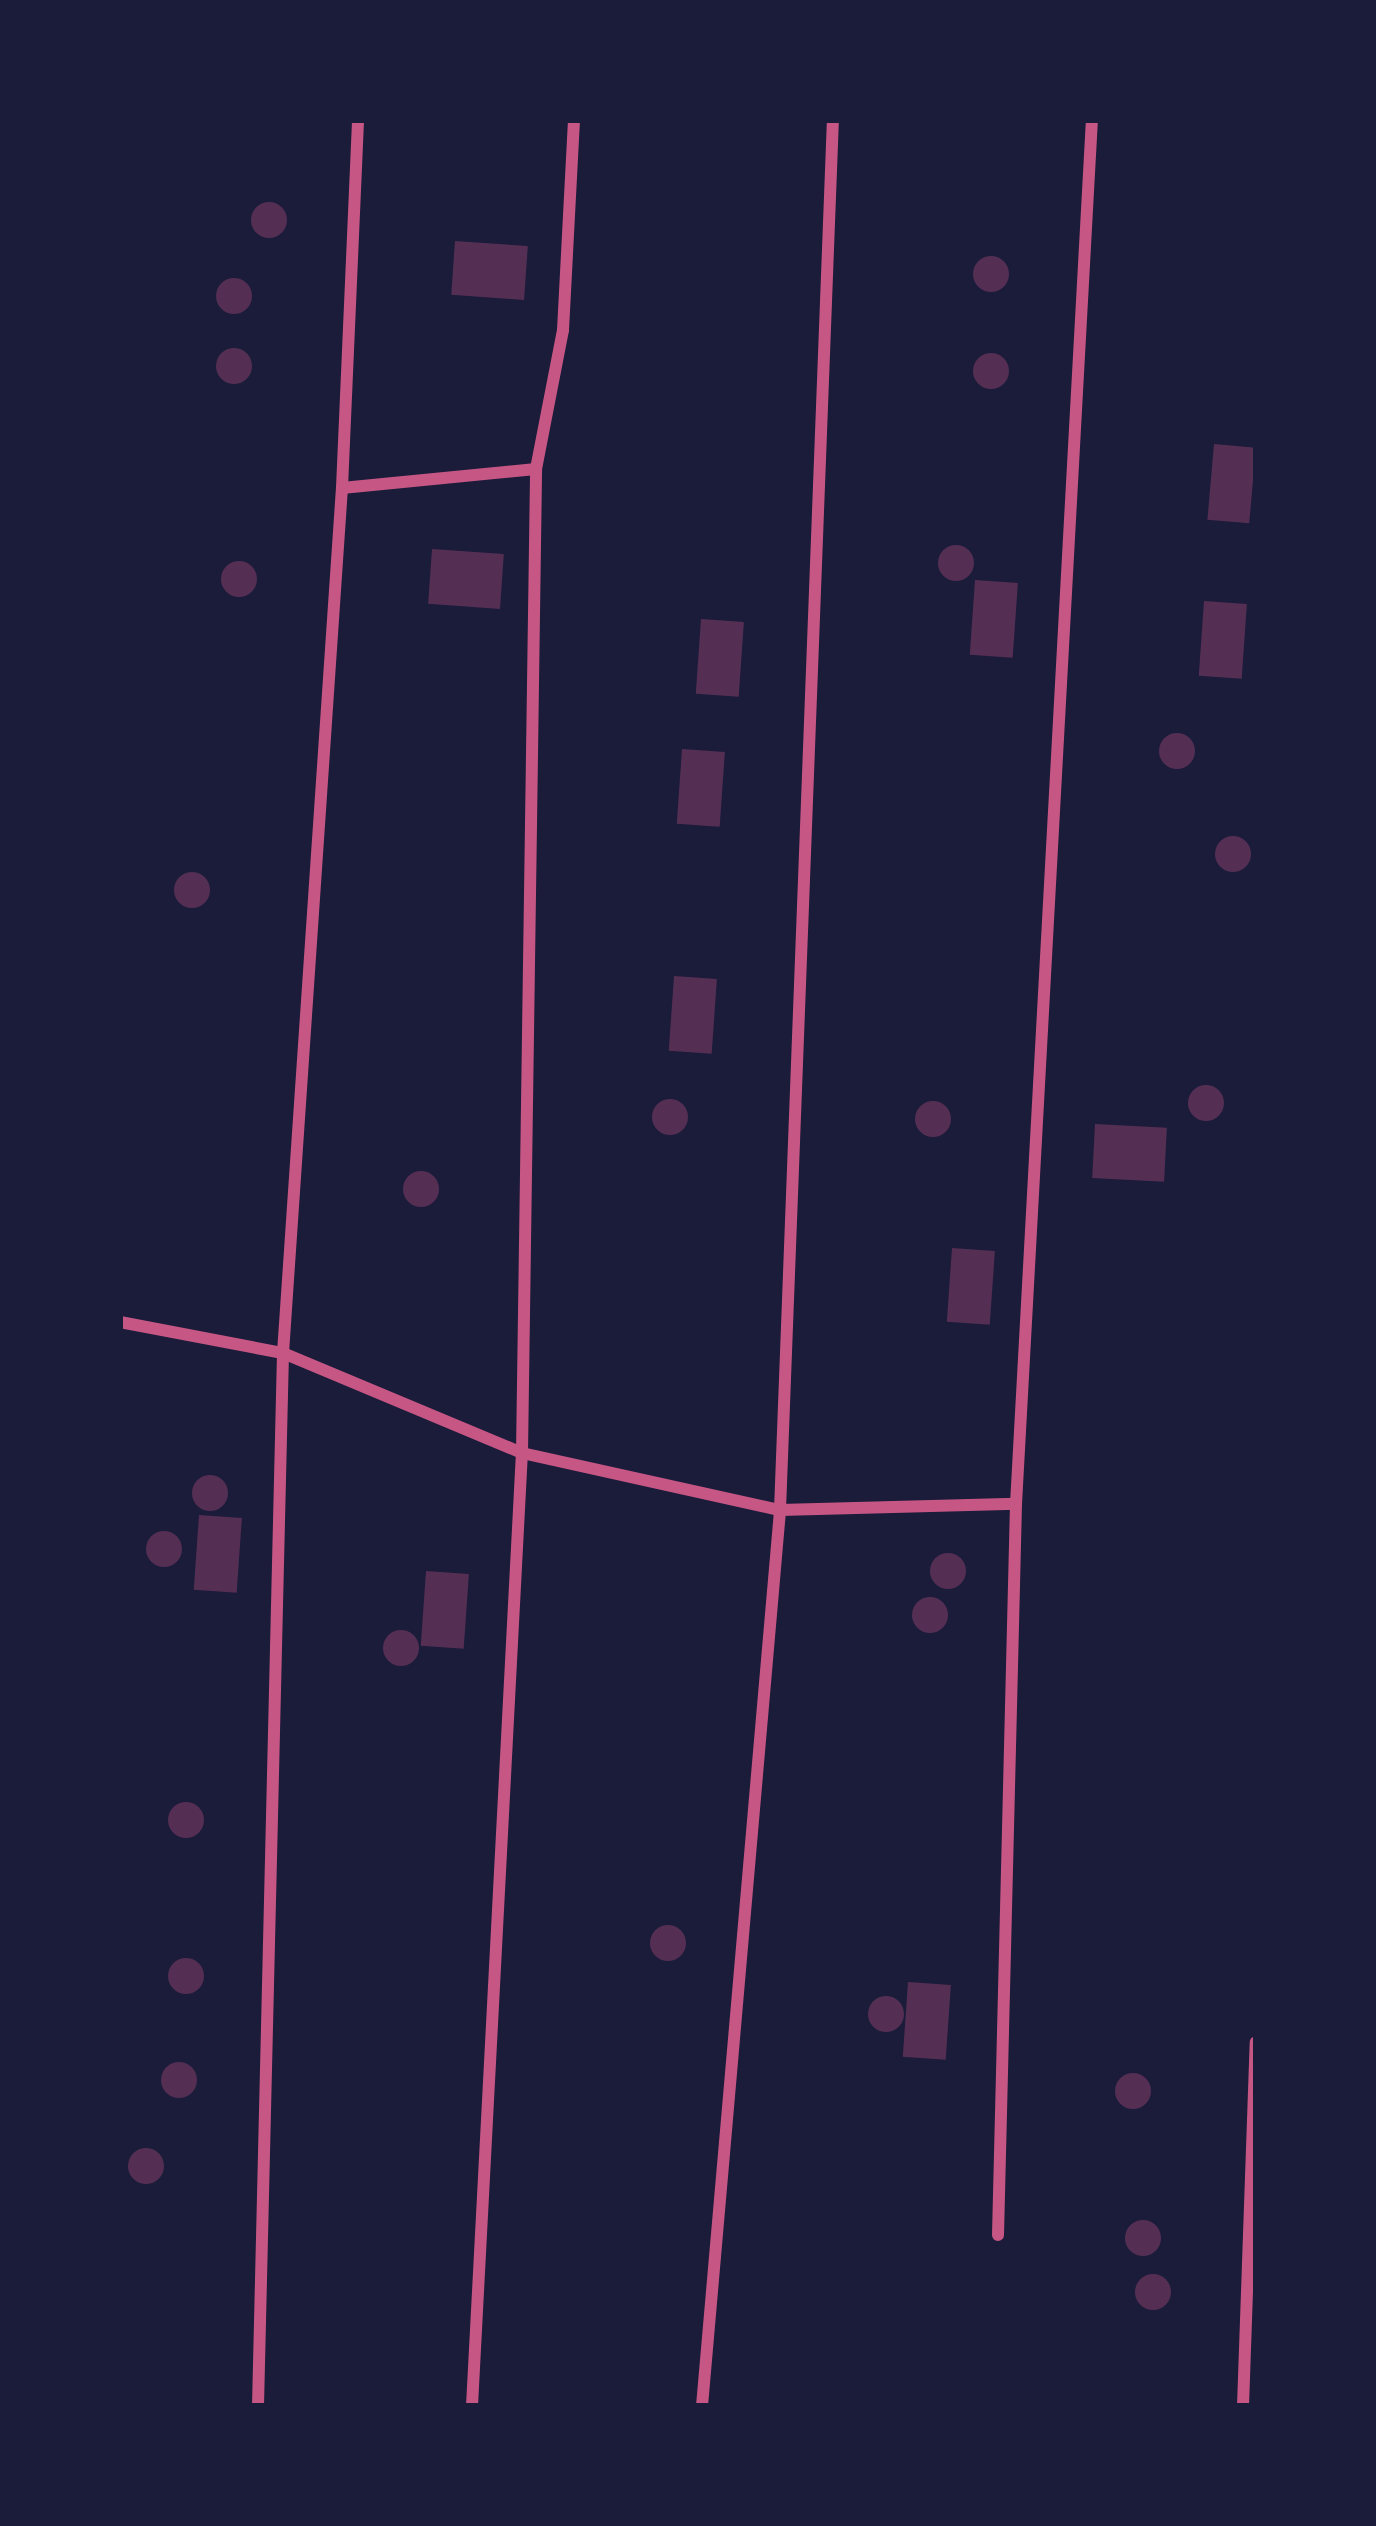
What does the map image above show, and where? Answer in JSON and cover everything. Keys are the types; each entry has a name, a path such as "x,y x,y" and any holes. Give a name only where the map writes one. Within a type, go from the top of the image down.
{"street":[{"path":"258,2406 283,1353 342,488 358,120"},
{"path":"472,2406 522,1453 536,469 563,330 574,120"},
{"path":"702,2406 781,1510 833,120"},
{"path":"998,2235 1016,1504 1092,120"},
{"path":"342,488 536,469"},
{"path":"120,1322 283,1353 522,1453 781,1510 1016,1504"},
{"path":"1244,2406 1256,2042"}],"building":[{"path":"269,202 282,207 287,220 282,233 269,238 256,233 251,220 256,207"},
{"path":"455,241 528,246 524,300 451,295"},
{"path":"991,256 1004,261 1009,274 1004,287 991,292 978,287 973,274 978,261"},
{"path":"234,278 247,283 252,296 247,309 234,314 221,309 216,296 221,283"},
{"path":"234,348 247,353 252,366 247,379 234,384 221,379 216,366 221,353"},
{"path":"991,353 1004,358 1009,371 1004,384 991,389 978,384 973,371 978,358"},
{"path":"1214,444 1256,448 1249,523 1207,520"},
{"path":"956,545 969,550 974,563 969,576 956,581 943,576 938,563 943,550"},
{"path":"432,549 504,554 500,609 428,604"},
{"path":"239,561 252,566 257,579 252,592 239,597 226,592 221,579 226,566"},
{"path":"975,580 1018,583 1013,658 970,655"},
{"path":"1204,601 1247,604 1242,679 1199,676"},
{"path":"701,619 744,622 739,697 696,694"},
{"path":"1177,733 1190,738 1195,751 1190,764 1177,769 1164,764 1159,751 1164,738"},
{"path":"682,749 725,752 720,827 677,824"},
{"path":"1233,836 1246,841 1251,854 1246,867 1233,872 1220,867 1215,854 1220,841"},
{"path":"192,872 205,877 210,890 205,903 192,908 179,903 174,890 179,877"},
{"path":"674,976 717,979 712,1054 669,1051"},
{"path":"1206,1085 1219,1090 1224,1103 1219,1116 1206,1121 1193,1116 1188,1103 1193,1090"},
{"path":"670,1099 683,1104 688,1117 683,1130 670,1135 657,1130 652,1117 657,1104"},
{"path":"933,1101 946,1106 951,1119 946,1132 933,1137 920,1132 915,1119 920,1106"},
{"path":"1095,1124 1167,1128 1164,1182 1092,1178"},
{"path":"421,1171 434,1176 439,1189 434,1202 421,1207 408,1202 403,1189 408,1176"},
{"path":"952,1248 995,1251 990,1325 947,1322"},
{"path":"210,1475 223,1480 228,1493 223,1506 210,1511 197,1506 192,1493 197,1480"},
{"path":"199,1515 242,1518 237,1593 194,1590"},
{"path":"164,1531 177,1536 182,1549 177,1562 164,1567 151,1562 146,1549 151,1536"},
{"path":"948,1553 961,1558 966,1571 961,1584 948,1589 935,1584 930,1571 935,1558"},
{"path":"426,1571 469,1574 464,1649 421,1646"},
{"path":"930,1597 943,1602 948,1615 943,1628 930,1633 917,1628 912,1615 917,1602"},
{"path":"401,1630 414,1635 419,1648 414,1661 401,1666 388,1661 383,1648 388,1635"},
{"path":"186,1802 199,1807 204,1820 199,1833 186,1838 173,1833 168,1820 173,1807"},
{"path":"668,1925 681,1930 686,1943 681,1956 668,1961 655,1956 650,1943 655,1930"},
{"path":"186,1958 199,1963 204,1976 199,1989 186,1994 173,1989 168,1976 173,1963"},
{"path":"908,1982 951,1985 946,2060 903,2057"},
{"path":"886,1996 899,2001 904,2014 899,2027 886,2032 873,2027 868,2014 873,2001"},
{"path":"179,2062 192,2067 197,2080 192,2093 179,2098 166,2093 161,2080 166,2067"},
{"path":"1133,2073 1146,2078 1151,2091 1146,2104 1133,2109 1120,2104 1115,2091 1120,2078"},
{"path":"146,2148 159,2153 164,2166 159,2179 146,2184 133,2179 128,2166 133,2153"},
{"path":"1143,2220 1156,2225 1161,2238 1156,2251 1143,2256 1130,2251 1125,2238 1130,2225"},
{"path":"1153,2274 1166,2279 1171,2292 1166,2305 1153,2310 1140,2305 1135,2292 1140,2279"}]}
